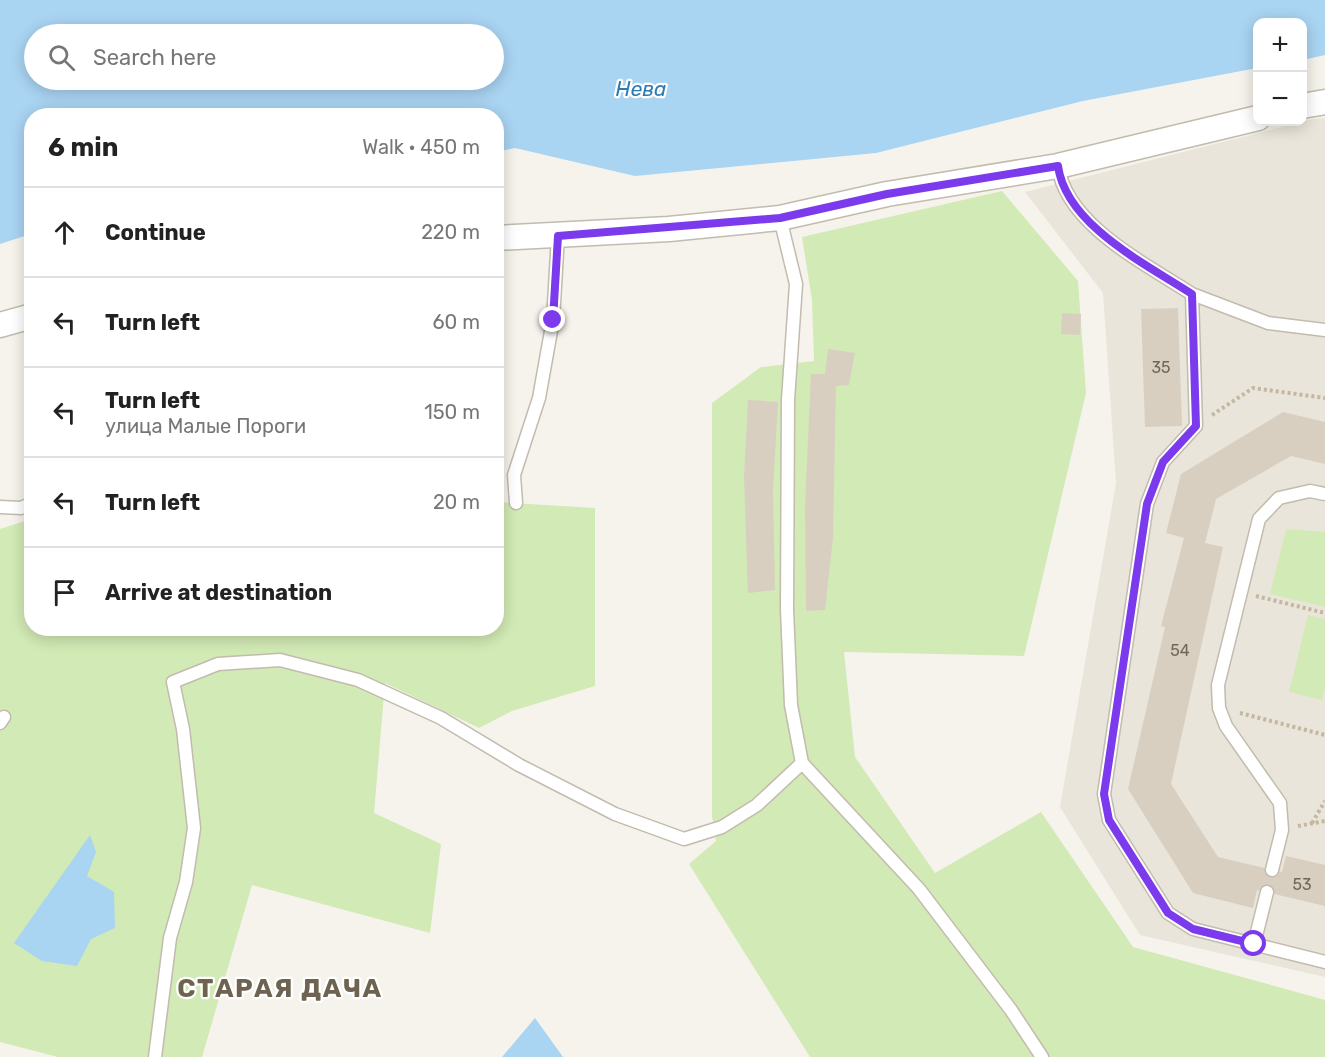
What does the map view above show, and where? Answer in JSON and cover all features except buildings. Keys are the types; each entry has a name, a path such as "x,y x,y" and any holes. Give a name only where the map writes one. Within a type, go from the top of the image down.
{"street":[{"path":"1307,105 1325,102"},
{"path":"504,237 558,236 780,218 887,194 1058,166 1253,119"},
{"path":"0,326 24,318"}],"lane":[{"path":"1058,166 1060,178 1073,203 1094,228 1192,294 1268,322 1325,330"},
{"path":"780,218 796,285 788,400 788,609 790,705 802,763 919,889 1011,1010 1042,1057"},
{"path":"516,503 514,475 539,398 553,320 558,236"},
{"path":"1192,294 1196,426 1163,462 1147,504 1104,794 1109,820 1168,913 1193,929 1325,962"},
{"path":"1272,870 1282,830 1280,803 1226,726 1219,708 1218,685 1259,519 1280,498 1310,491 1325,494"},
{"path":"0,507 24,507"},
{"path":"155,1057 170,938 186,882 194,828 183,729 173,682 218,664 280,660 358,680 441,718 519,765 615,814 684,839 722,827 757,804 802,763"},
{"path":"1254,944 1267,892"}],"path":[{"path":"1196,426 1253,388 1325,398"},
{"path":"1241,593 1325,613"},
{"path":"1219,708 1325,735"},
{"path":"1311,824 1325,801"},
{"path":"1282,830 1325,821"}],"shaded area":[{"path":"1325,118 1325,977 1140,935 1060,807 1116,483 1103,293 1025,192 1285,126 1307,126 1307,121"}],"green space":[{"path":"1002,191 1078,281 1086,393 1024,656 844,652 855,757 935,873 1041,812 1133,947 1325,1000 1325,1057 810,1057 689,864 716,841 712,816 712,403 761,367 814,361 812,300 802,237"},
{"path":"504,502 595,508 595,686 512,711 479,728 385,683 374,813 441,844 430,933 252,885 202,1057 58,1057 0,1042 0,529 24,521 24,636 504,636"},
{"path":"1286,529 1325,532 1325,607 1270,594"},
{"path":"1308,615 1325,619 1325,688 1322,700 1289,692"}],"water":[{"name":"Нева","path":"0,0 1325,0 1325,55 1307,59 1307,18 1253,18 1253,69 1083,101 876,153 635,176 515,148 504,150 504,108 24,108 24,236 0,244"},
{"path":"90,835 96,852 87,876 114,892 115,928 91,939 77,966 42,961 14,943"},
{"path":"535,1018 563,1057 502,1057"}],"district":[{"name":"СТАРАЯ ДАЧА","path":"280,988"}],"route":[{"path":"553,320 558,236 669,229 780,218 887,194 1058,166 1060,178 1073,203 1094,228 1192,294 1196,426 1163,462 1147,504 1104,794 1109,820 1168,913 1193,929 1254,944"}]}
